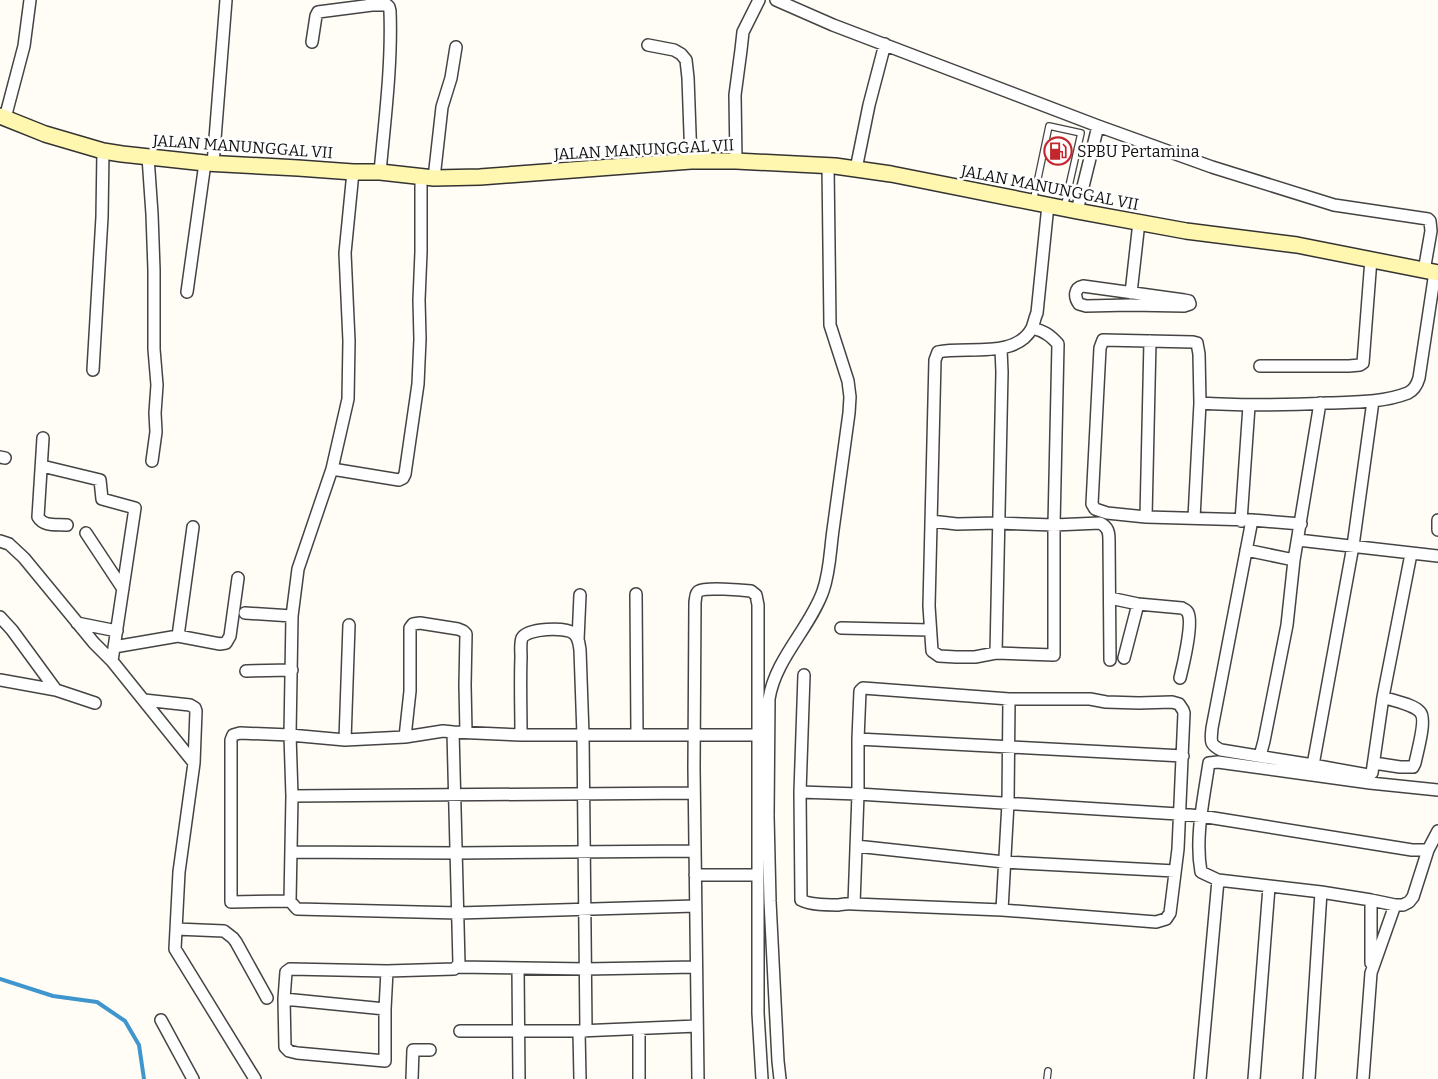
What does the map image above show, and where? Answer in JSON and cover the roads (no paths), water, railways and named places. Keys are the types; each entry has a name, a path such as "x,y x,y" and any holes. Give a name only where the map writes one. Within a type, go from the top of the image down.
{"street":[{"path":"2,117 24,46 30,0"},
{"path":"187,292 209,163 226,0"},
{"path":"736,161 735,94 743,32 759,0"},
{"path":"776,0 833,25 1098,126 1212,167 1334,205 1428,219 1430,221 1432,272 1419,378 1416,386 1409,392 1373,401 1249,406 1200,403"},
{"path":"312,42 318,12 372,2 389,7 391,38 380,172"},
{"path":"856,169 869,105 885,44"},
{"path":"648,45 674,50 686,60 691,161"},
{"path":"332,469 400,480 405,474 418,375 421,252 427,178 442,107 451,78 456,47"},
{"name":"JALAN MANUNGGAL VII","path":"2,117 45,134 102,151 209,163 380,172 427,178 480,177 691,161 736,161 856,169 891,174 1186,231 1297,245 1432,272"},
{"path":"1071,210 1098,126"},
{"path":"93,370 102,217 102,151"},
{"path":"148,157 154,270 156,385 156,432 152,461"},
{"path":"780,1079 770,900 768,816 771,686 811,617 823,592 828,572 832,532 850,413 848,381 830,325 828,166"},
{"path":"353,172 346,253 349,317 349,390 332,469 298,569 292,616 290,901 297,909 458,913 695,906"},
{"path":"1032,328 1044,331 1058,344 1054,525 1054,655 996,653 974,657 938,656 932,651 929,606 935,360 938,352 948,350 1001,349 1021,341 1032,328 1037,313 1048,205"},
{"path":"1131,293 1139,222"},
{"path":"1260,366 1349,366 1363,363 1371,259"},
{"path":"1084,286 1131,293 1184,300 1189,301 1190,304 1184,306 1086,306 1079,304 1075,296 1076,290 1084,286"},
{"path":"1194,518 1200,403 1197,343 1103,340 1100,348 1092,504 1095,509 1107,513 1146,517 1301,524"},
{"path":"1146,517 1150,341"},
{"path":"996,653 1002,386 1001,349"},
{"path":"1313,765 1353,546 1373,401"},
{"path":"1260,756 1287,625 1294,560 1320,403"},
{"path":"1249,406 1246,550 1212,728 1211,742 1214,747 1221,750 1368,776 1372,772 1374,763 1383,697 1412,554"},
{"path":"43,438 38,517 46,525 67,525"},
{"path":"42,466 100,480 102,499 135,508 112,662"},
{"path":"1438,520 1438,530"},
{"path":"931,521 957,524 998,522 1054,525 1100,523 1106,526 1109,533 1110,660"},
{"path":"178,636 193,527"},
{"path":"86,533 123,590"},
{"path":"1298,540 1438,556"},
{"path":"0,541 9,544 24,558 144,700 194,763"},
{"path":"1246,550 1294,560"},
{"path":"114,647 178,636 220,644 226,643 230,636 238,578"},
{"path":"698,1079 694,851 695,602 696,593 700,590 708,589 751,591 756,595 758,604 758,1013 762,1079"},
{"path":"636,594 637,735"},
{"path":"580,595 578,640 583,735 586,969 580,1079"},
{"path":"1110,598 1138,604 1182,608 1188,612 1190,624 1180,678"},
{"path":"1124,658 1138,604"},
{"path":"244,614 292,616"},
{"path":"0,617 6,630 56,690"},
{"path":"77,623 117,632"},
{"path":"405,738 410,691 410,628 413,624 420,623 458,629 466,634 466,732"},
{"path":"345,740 349,625"},
{"path":"841,628 930,630"},
{"path":"521,735 520,668 522,639 526,634 533,631 556,629 568,630 575,634 578,640"},
{"path":"246,671 292,670"},
{"path":"804,675 800,792 801,900 835,905 848,903 854,904 1002,910 1156,922 1166,919 1170,913 1178,849 1178,814 1184,713 1182,706 1177,703 1106,702 1090,699 1009,699 862,688 860,691 858,738 854,904"},
{"path":"0,680 56,690 95,703"},
{"path":"1374,763 1413,767 1422,724 1423,716 1420,711 1383,697"},
{"path":"1002,910 1008,803 1009,699"},
{"path":"144,700 190,705 196,711 194,763 179,872 175,948 255,1079"},
{"path":"290,901 231,902 231,740 233,735 240,733 290,735 345,740 405,738 443,731 521,735 769,736"},
{"path":"453,732 459,964 456,967"},
{"path":"858,738 1182,756"},
{"path":"1438,790 1213,762 1210,763 1201,816 1199,862 1201,872 1218,880 1321,892 1403,905 1413,897 1428,850 1438,831"},
{"path":"800,792 1201,816 1404,850 1428,850"},
{"path":"292,796 694,793"},
{"path":"856,846 1004,862 1175,871"},
{"path":"291,852 694,851"},
{"path":"695,875 757,875"},
{"path":"1200,1079 1218,880"},
{"path":"1254,1079 1269,887"},
{"path":"1309,1079 1321,892"},
{"path":"1363,1079 1371,972 1371,900"},
{"path":"1371,972 1395,905"},
{"path":"176,929 224,931 228,934 236,942 267,998"},
{"path":"387,971 385,1061 297,1053 285,1047 284,999 286,972 290,970 387,971 454,969 456,967 586,969 696,967"},
{"path":"518,968 519,1079"},
{"path":"284,999 385,1009"},
{"path":"160,1020 193,1079"},
{"path":"460,1031 582,1031 697,1026"},
{"path":"639,1029 639,1079"},
{"path":"412,1079 413,1050 430,1050"}],"lane":[{"path":"1033,202 1049,126 1081,133 1071,210"},
{"path":"1047,1079 1048,1072"}],"waterway":[{"path":"0,979 53,996 97,1002 125,1021 139,1045 144,1079"}],"place":[{"name":"SPBU Pertamina","path":"1058,151"}]}
